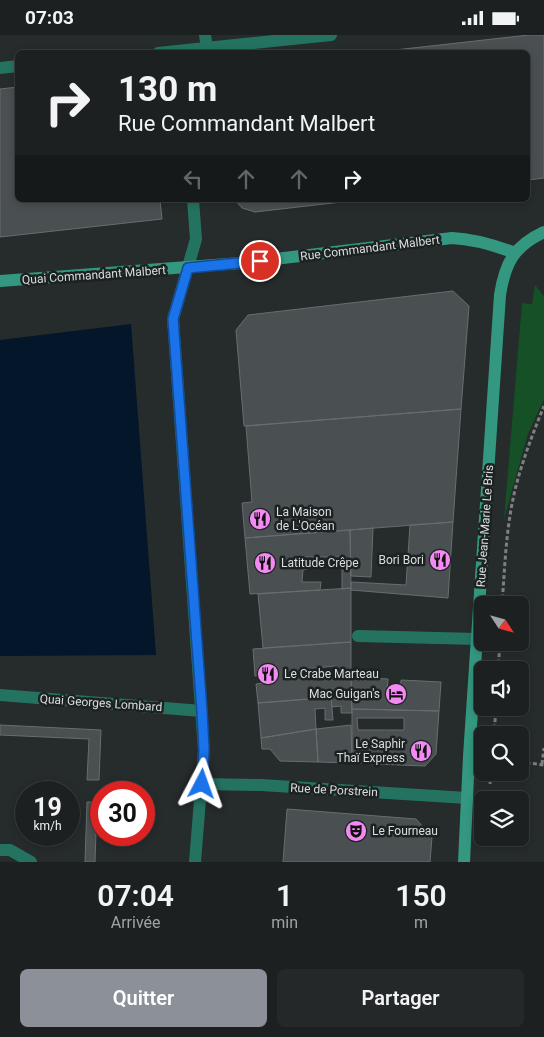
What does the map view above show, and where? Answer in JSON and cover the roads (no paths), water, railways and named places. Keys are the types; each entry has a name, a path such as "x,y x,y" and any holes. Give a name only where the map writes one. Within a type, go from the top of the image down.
{"street":[{"path":"184,50 206,41 331,35"},
{"path":"0,68 15,66"},
{"path":"193,202 196,239 173,319 204,750 195,862"},
{"path":"515,253 534,237 544,232"},
{"name":"Rue Commandant Malbert","path":"188,268 452,238 464,238 515,253"},
{"name":"Rue Jean-Marie Le Bris","path":"480,596 500,295 503,275 515,253"},
{"name":"Quai Commandant Malbert","path":"0,281 188,268"},
{"path":"358,636 474,639"},
{"name":"Rue Jean-Marie Le Bris","path":"464,862 476,651"},
{"name":"Quai Georges Lombard","path":"0,695 202,711"},
{"name":"Rue de Porstrein","path":"202,784 261,785 467,798"},
{"path":"0,850 10,850 31,862"}],"water":[{"path":"131,324 156,655 0,656 0,340"}],"place":[{"name":"La Maison de L'Océan","path":"260,519"},
{"name":"Bori Bori","path":"440,560"},
{"name":"Latitude Crêpe","path":"265,563"},
{"name":"Le Crabe Marteau","path":"268,674"},
{"name":"Mac Guigan's","path":"396,694"},
{"name":"Le Saphir Thaï Express","path":"421,751"},
{"name":"Le Fourneau","path":"356,831"}]}
